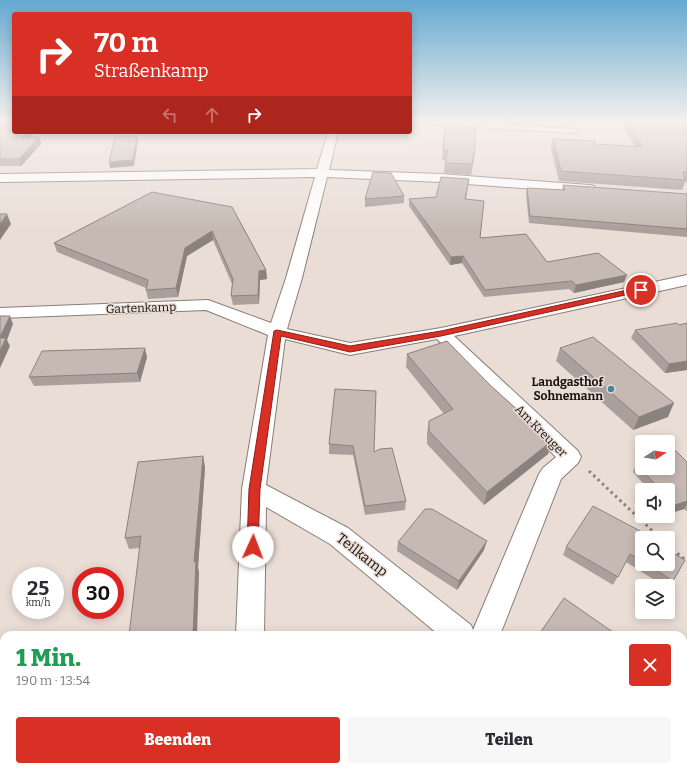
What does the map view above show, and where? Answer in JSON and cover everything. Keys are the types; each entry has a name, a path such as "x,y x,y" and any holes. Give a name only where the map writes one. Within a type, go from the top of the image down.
{"street":[{"path":"250,631 254,489 277,332 294,278 326,157"},
{"path":"0,178 322,173 441,178 604,190"},
{"name":"Gartenkamp","path":"0,313 208,305 277,332 350,349 441,333 687,280"},
{"name":"Am Kreuger","path":"441,333 570,458 550,474 488,631"},
{"name":"Teilkamp","path":"254,489 339,536 456,631"}],"path":[{"path":"570,458 586,469 652,531"},
{"path":"675,552 687,561"}],"building":[{"path":"0,157 21,157 19,159 0,159"},
{"path":"110,157 134,157 133,160 109,162"},
{"path":"446,157 473,157 472,164 445,163"},
{"path":"557,157 687,157 687,172 683,172 685,180 561,171"},
{"path":"373,172 391,173 404,196 365,199"},
{"path":"441,177 469,179 465,199 484,201 480,238 526,234 547,262 598,253 627,275 576,285 572,281 485,290 463,256 451,257 409,199 436,197"},
{"path":"563,185 687,194 687,229 530,216 527,188 565,190"},
{"path":"152,192 232,207 266,270 259,271 258,295 231,296 233,279 212,231 185,248 176,288 146,290 148,280 54,243"},
{"path":"0,214 7,214 0,224"},
{"path":"0,316 10,316 0,337"},
{"path":"677,323 679,325 687,323 687,361 669,364 635,330"},
{"path":"593,337 674,403 639,417 560,348"},
{"path":"0,338 6,338 0,351"},
{"path":"447,341 490,385 552,441 487,492 429,431 429,421 453,409 407,354"},
{"path":"145,348 137,373 29,377 42,351"},
{"path":"335,389 376,391 374,452 380,449 392,448 406,501 365,506 353,446 329,444"},
{"path":"675,451 687,462 687,501 675,505 675,483 654,483 647,475 675,475"},
{"path":"203,456 194,562 196,561 193,631 129,631 141,536 125,538 138,462"},
{"path":"593,506 640,531 635,531 635,557 630,554 618,577 566,547"},
{"path":"425,509 432,509 487,541 459,581 398,542"},
{"path":"675,554 685,560 674,579 670,579 657,571 675,571"},
{"path":"564,598 611,631 541,631"}],"place":[{"name":"Landgasthof Sohnemann","path":"611,389"}],"route":[{"path":"253,547 254,489 277,332 350,349 441,333 641,290"}]}
